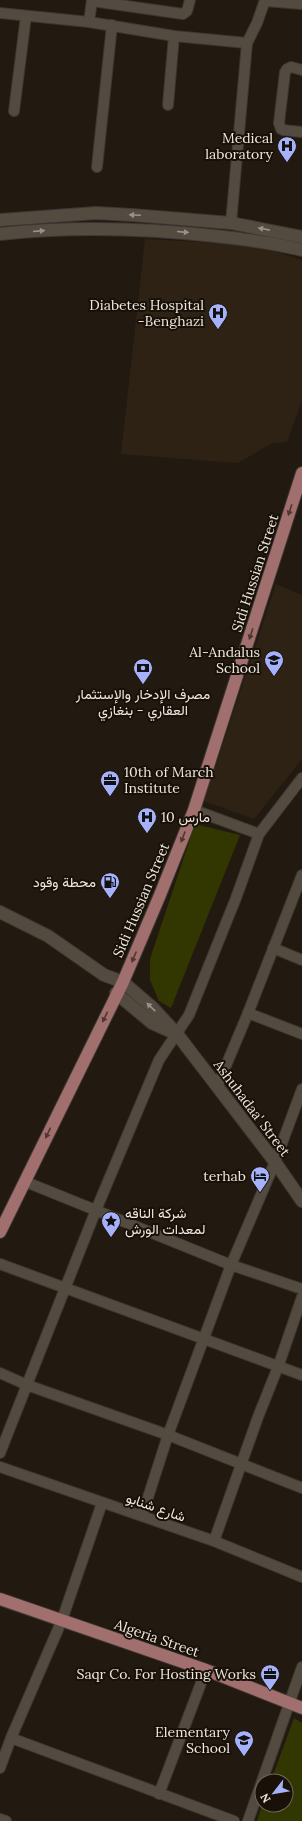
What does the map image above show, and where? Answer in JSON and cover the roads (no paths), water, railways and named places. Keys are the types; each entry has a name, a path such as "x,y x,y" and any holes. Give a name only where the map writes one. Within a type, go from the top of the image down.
{"main road":[{"path":"0,220 96,214 231,223 302,237"},
{"path":"0,234 82,229 181,232 246,240 302,250"},
{"name":"Sidi Hussian Street","path":"0,1232 26,1182 116,993 123,982 160,896 194,810 302,473"},
{"path":"0,912 48,936 104,975 123,982"},
{"path":"104,975 116,993 152,1023 177,1034"},
{"name":"Ashuhadaa' Street","path":"123,982 153,1008 177,1034 275,1162 302,1201"},
{"name":"Algeria Street","path":"0,1599 206,1670 302,1708"}],"street":[{"path":"89,22 92,0 183,14 187,11 190,0"},
{"path":"231,223 247,43 257,24 265,1 302,4"},
{"path":"0,13 112,25 174,36 247,43"},
{"path":"14,111 26,16"},
{"path":"97,167 112,25"},
{"path":"168,105 174,36"},
{"path":"302,70 291,67 286,69 279,124 281,129 302,132"},
{"path":"0,1453 96,1210 159,1060 189,1015 236,898 259,834 302,778"},
{"path":"194,810 259,834"},
{"path":"217,1087 248,1013 302,875"},
{"path":"273,948 302,960"},
{"path":"248,1013 302,1034"},
{"path":"142,1516 168,1435 231,1265 275,1162 302,1089"},
{"path":"26,1182 231,1265 302,1289"},
{"path":"0,1264 302,1375"},
{"path":"214,1541 302,1297"},
{"path":"0,1373 27,1386 168,1435 302,1488"},
{"name":"شارع شنابو","path":"0,1467 214,1541 302,1577"},
{"path":"0,1768 11,1738 62,1620 102,1503"},
{"path":"248,1821 302,1668"},
{"path":"159,1794 206,1670"},
{"path":"11,1738 234,1821"},
{"path":"0,1819 6,1821"}],"place":[{"name":"Medical laboratory","path":"287,163"},
{"name":"Diabetes Hospital -Benghazi","path":"218,330"},
{"name":"Al-Andalus School","path":"274,677"},
{"name":"مصرف الإدخار والإستثمار العقاري - بنغازي","path":"143,685"},
{"name":"10th of March Institute","path":"110,797"},
{"name":"10 مارس","path":"147,834"},
{"name":"محطة وقود","path":"110,899"},
{"name":"terhab","path":"260,1193"},
{"name":"شركة الناقه لمعدات الورش","path":"111,1238"},
{"name":"Saqr Co. For Hosting Works","path":"270,1691"},
{"name":"Elementary School","path":"244,1757"}]}
